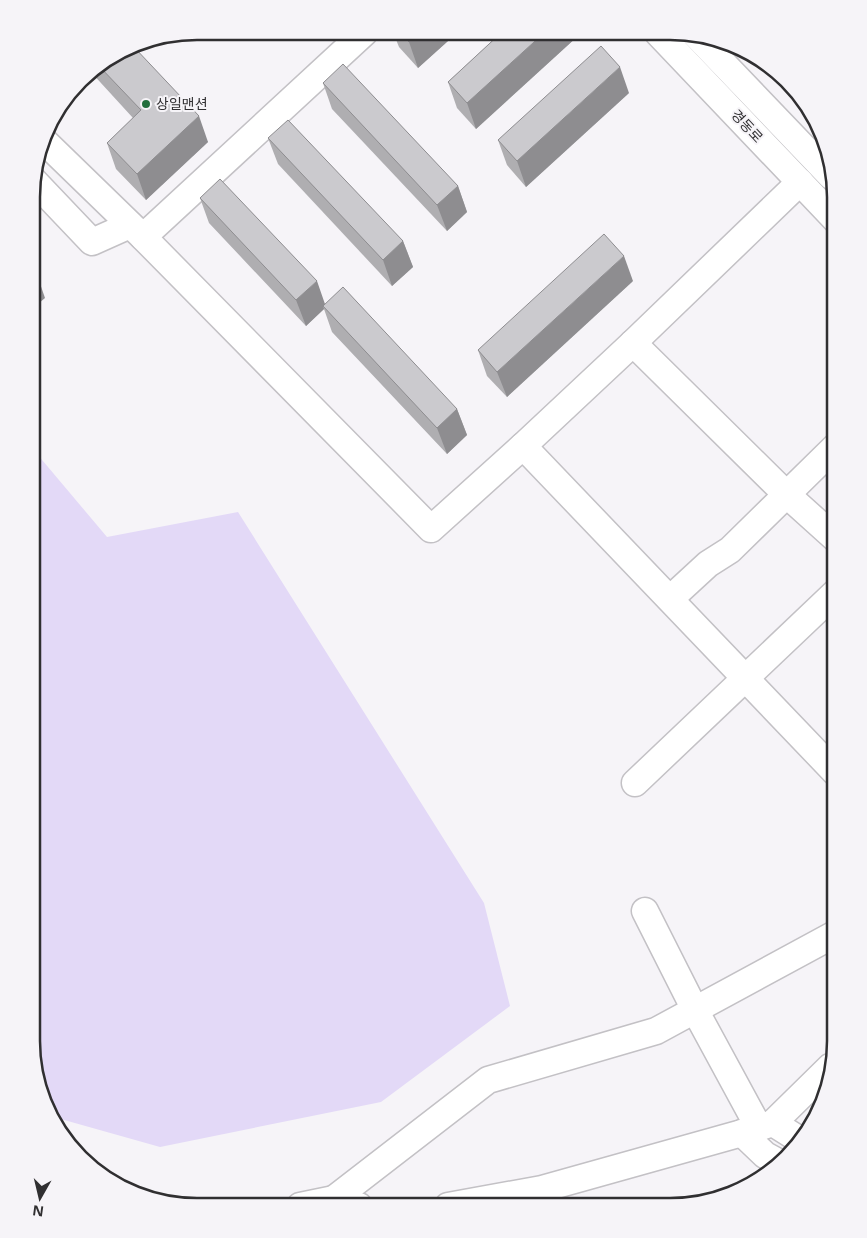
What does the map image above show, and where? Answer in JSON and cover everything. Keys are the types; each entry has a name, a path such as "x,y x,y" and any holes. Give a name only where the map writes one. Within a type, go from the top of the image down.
{"street":[{"path":"40,188 92,242 137,231 348,40"},
{"name":"경동로","path":"665,40 827,210"},
{"name":"경동로","path":"704,44 824,169"},
{"path":"49,145 137,231 431,529 633,343 800,182"},
{"path":"633,343 786,494 827,531"},
{"path":"523,446 827,763"},
{"path":"670,599 708,564 730,550 827,455"},
{"path":"635,783 827,601"},
{"path":"645,911 758,1128 766,1155 773,1159"},
{"path":"335,1198 488,1080 656,1031 827,938"},
{"path":"492,1198 542,1189 758,1128 824,1072"},
{"path":"758,1128 793,1138"}],"shaded area":[{"path":"40,457 107,537 238,512 484,903 510,1006 381,1102 160,1147 61,1119 48,1091 41,1061"}],"building":[{"path":"493,40 536,40 467,103 448,82"},
{"path":"601,46 620,67 517,161 498,140"},
{"path":"138,52 199,116 137,174 107,143 141,110 104,71 119,61"},
{"path":"343,64 458,186 437,205 323,83"},
{"path":"288,120 403,241 383,260 268,138"},
{"path":"220,179 317,281 296,300 200,198"},
{"path":"604,234 624,256 497,372 478,350"},
{"path":"343,287 457,409 437,428 323,306"}],"place":[{"name":"상일맨션","path":"146,104"}]}
